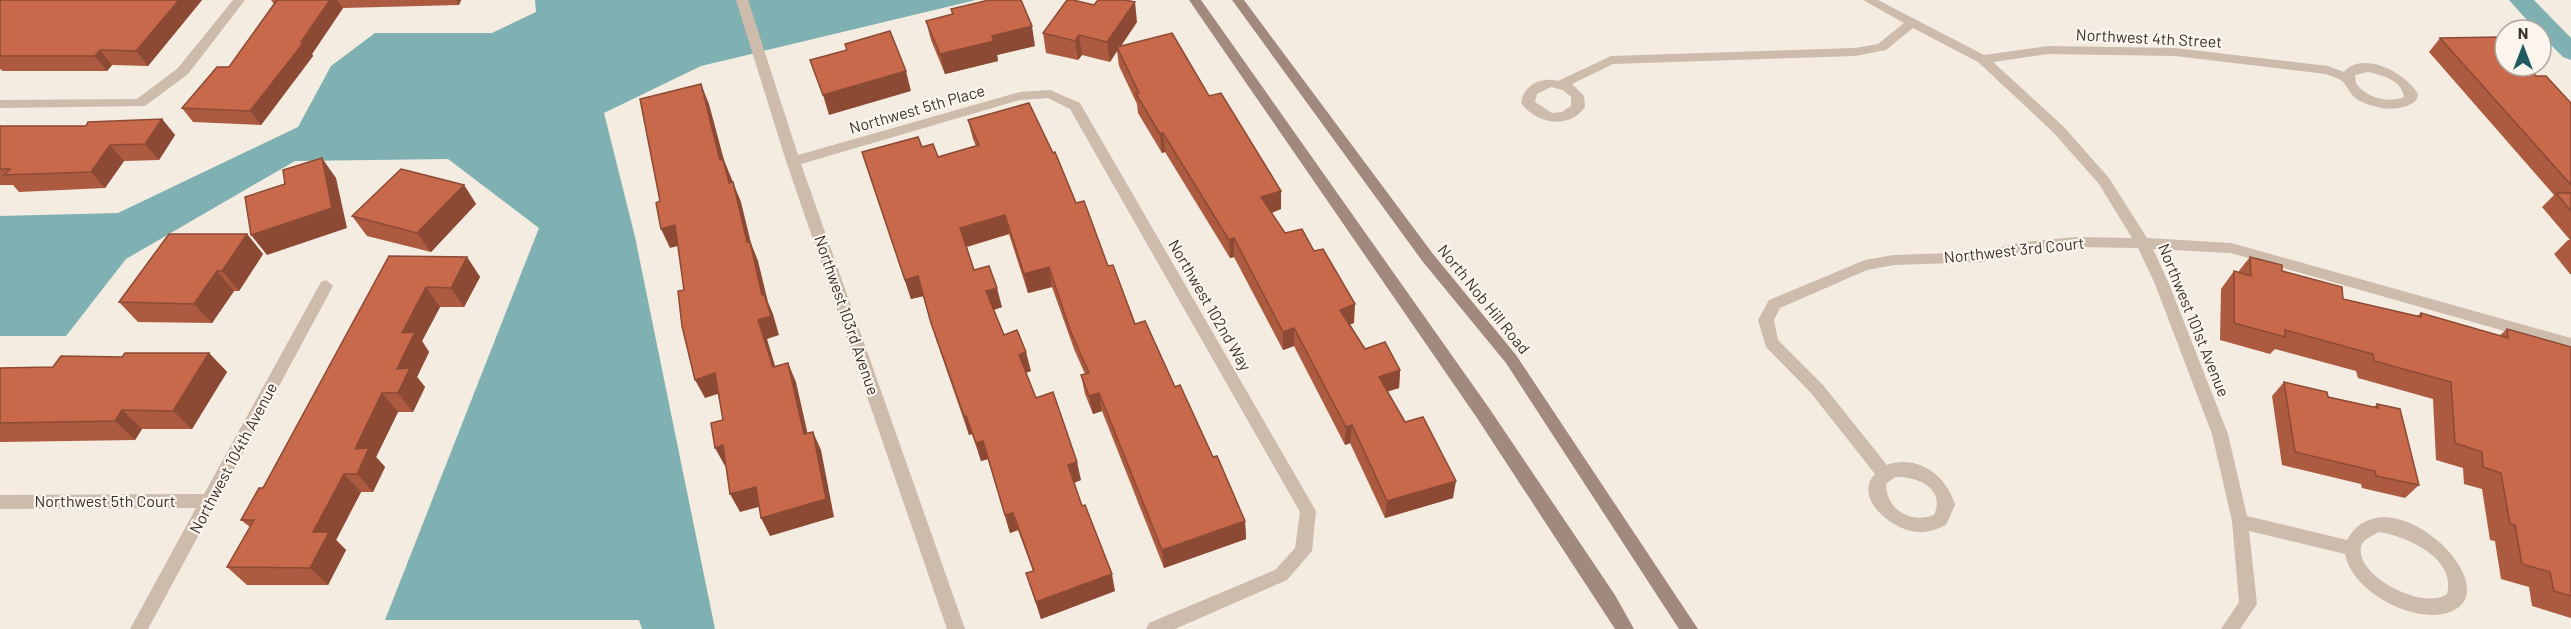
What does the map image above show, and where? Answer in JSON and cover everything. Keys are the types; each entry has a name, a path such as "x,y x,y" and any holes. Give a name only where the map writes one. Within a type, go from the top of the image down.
{"main road":[{"path":"1195,0 1483,414 1609,601 1625,629"},
{"name":"North Nob Hill Road","path":"1238,0 1428,258 1511,359 1689,629"}],"street":[{"path":"0,104 140,103 183,71 239,0"},
{"name":"Northwest 103rd Avenue","path":"742,0 793,161 956,629"},
{"name":"Northwest 101st Avenue","path":"1869,0 1982,59 2058,129 2104,181 2143,243 2162,284 2220,434 2241,521 2248,604 2230,629"},
{"path":"1560,85 1611,60 1855,52 1881,47 1912,24"},
{"name":"Northwest 4th Street","path":"1982,59 2048,50 2175,52 2328,70 2348,79"},
{"name":"Northwest 5th Place","path":"793,161 1020,96 1050,94"},
{"name":"Northwest 102nd Way","path":"1050,94 1075,106 1308,511 1303,551 1281,575 1155,629"},
{"name":"Northwest 3rd Court","path":"1884,474 1816,389 1772,343 1766,320 1774,304 1865,265 1894,260 1983,256 2023,247 2076,242 2231,248 2571,344"},
{"name":"Northwest 104th Avenue","path":"139,629 326,286"},
{"name":"Northwest 5th Court","path":"0,502 210,501"},
{"path":"2241,521 2353,549"},
{"path":"2377,525 2412,532 2444,555 2454,570 2458,584 2457,595 2450,603 2431,608 2407,604 2390,597 2363,574 2355,561 2353,549 2355,537 2364,530 2377,525"}],"water":[{"path":"535,0 976,0 701,66 604,113 635,237 715,629 642,629 639,620 385,620 539,228 448,159 295,161 126,259 66,336 0,336 0,216 118,213 298,127 331,66 375,33 492,33 536,12"}],"building":[{"path":"0,0 179,0 136,51 100,50 95,56 0,56"},
{"path":"277,0 330,0 301,42 304,42 250,111 182,108 217,67 229,67"},
{"path":"989,0 1021,0 1032,26 992,36 994,41 940,54 926,21 953,14 951,9"},
{"path":"1067,0 1094,5 1098,0 1135,2 1107,42 1079,35 1075,41 1043,33"},
{"path":"890,31 906,71 823,95 810,60 847,50 845,44"},
{"path":"1172,33 1209,96 1221,93 1281,191 1261,197 1285,233 1302,229 1314,251 1323,249 1355,304 1340,310 1365,349 1385,342 1400,370 1379,377 1405,422 1423,417 1456,481 1387,501 1352,425 1346,427 1294,328 1283,332 1234,238 1229,240 1163,133 1160,134 1136,94 1139,93 1117,47"},
{"path":"2493,37 2493,78 2548,78 2571,103 2571,185 2440,38"},
{"path":"701,84 720,160 723,159 729,183 733,182 762,295 764,294 771,316 758,320 773,367 788,363 804,434 813,432 826,499 761,518 756,487 730,494 723,445 715,448 711,423 723,420 715,373 695,380 682,326 678,291 684,290 675,225 661,229 656,203 660,201 640,99"},
{"path":"1029,103 1053,153 1055,152 1076,203 1084,201 1108,266 1113,265 1135,324 1145,321 1175,387 1180,385 1213,457 1217,456 1245,521 1162,550 1099,393 1089,396 1081,375 1089,373 1070,330 1049,267 1024,274 1005,215 960,228 974,270 989,266 997,288 986,291 1004,335 1017,330 1026,352 1019,355 1036,398 1053,392 1077,462 1068,465 1082,506 1085,505 1112,574 1036,602 1026,573 1034,571 1013,513 1005,515 983,441 976,443 966,416 964,416 931,323 918,276 905,280 862,152 918,137 922,147 933,144 938,157 979,145 968,120"},
{"path":"162,119 145,144 110,145 91,172 4,175 10,169 0,169 0,126 86,126 88,122"},
{"path":"322,158 332,208 251,235 245,197 285,184 283,170"},
{"path":"401,169 464,185 417,233 352,216"},
{"path":"2556,193 2571,193 2571,211"},
{"path":"169,234 247,234 222,271 217,271 194,304 119,302"},
{"path":"389,256 467,257 451,288 426,287 402,333 415,332 397,369 410,368 398,393 382,393 355,449 369,448 357,474 344,474 313,532 329,532 310,568 227,567 254,520 241,520 259,488 263,488"},
{"path":"2250,257 2282,265 2282,271 2342,287 2343,299 2421,317 2421,313 2508,338 2507,329 2571,347 2571,596 2554,591 2550,572 2522,564 2515,525 2510,524 2501,473 2483,467 2482,452 2455,443 2451,382 2374,361 2373,354 2285,330 2285,337 2234,323 2234,271 2251,276"},
{"path":"125,353 209,353 173,411 122,410 115,421 0,423 0,368 53,367 61,356 122,357"},
{"path":"2284,382 2327,392 2328,397 2378,408 2377,404 2400,409 2419,485 2376,476 2375,471 2295,452"}],"waterway":[{"path":"2521,0 2571,52"}]}
